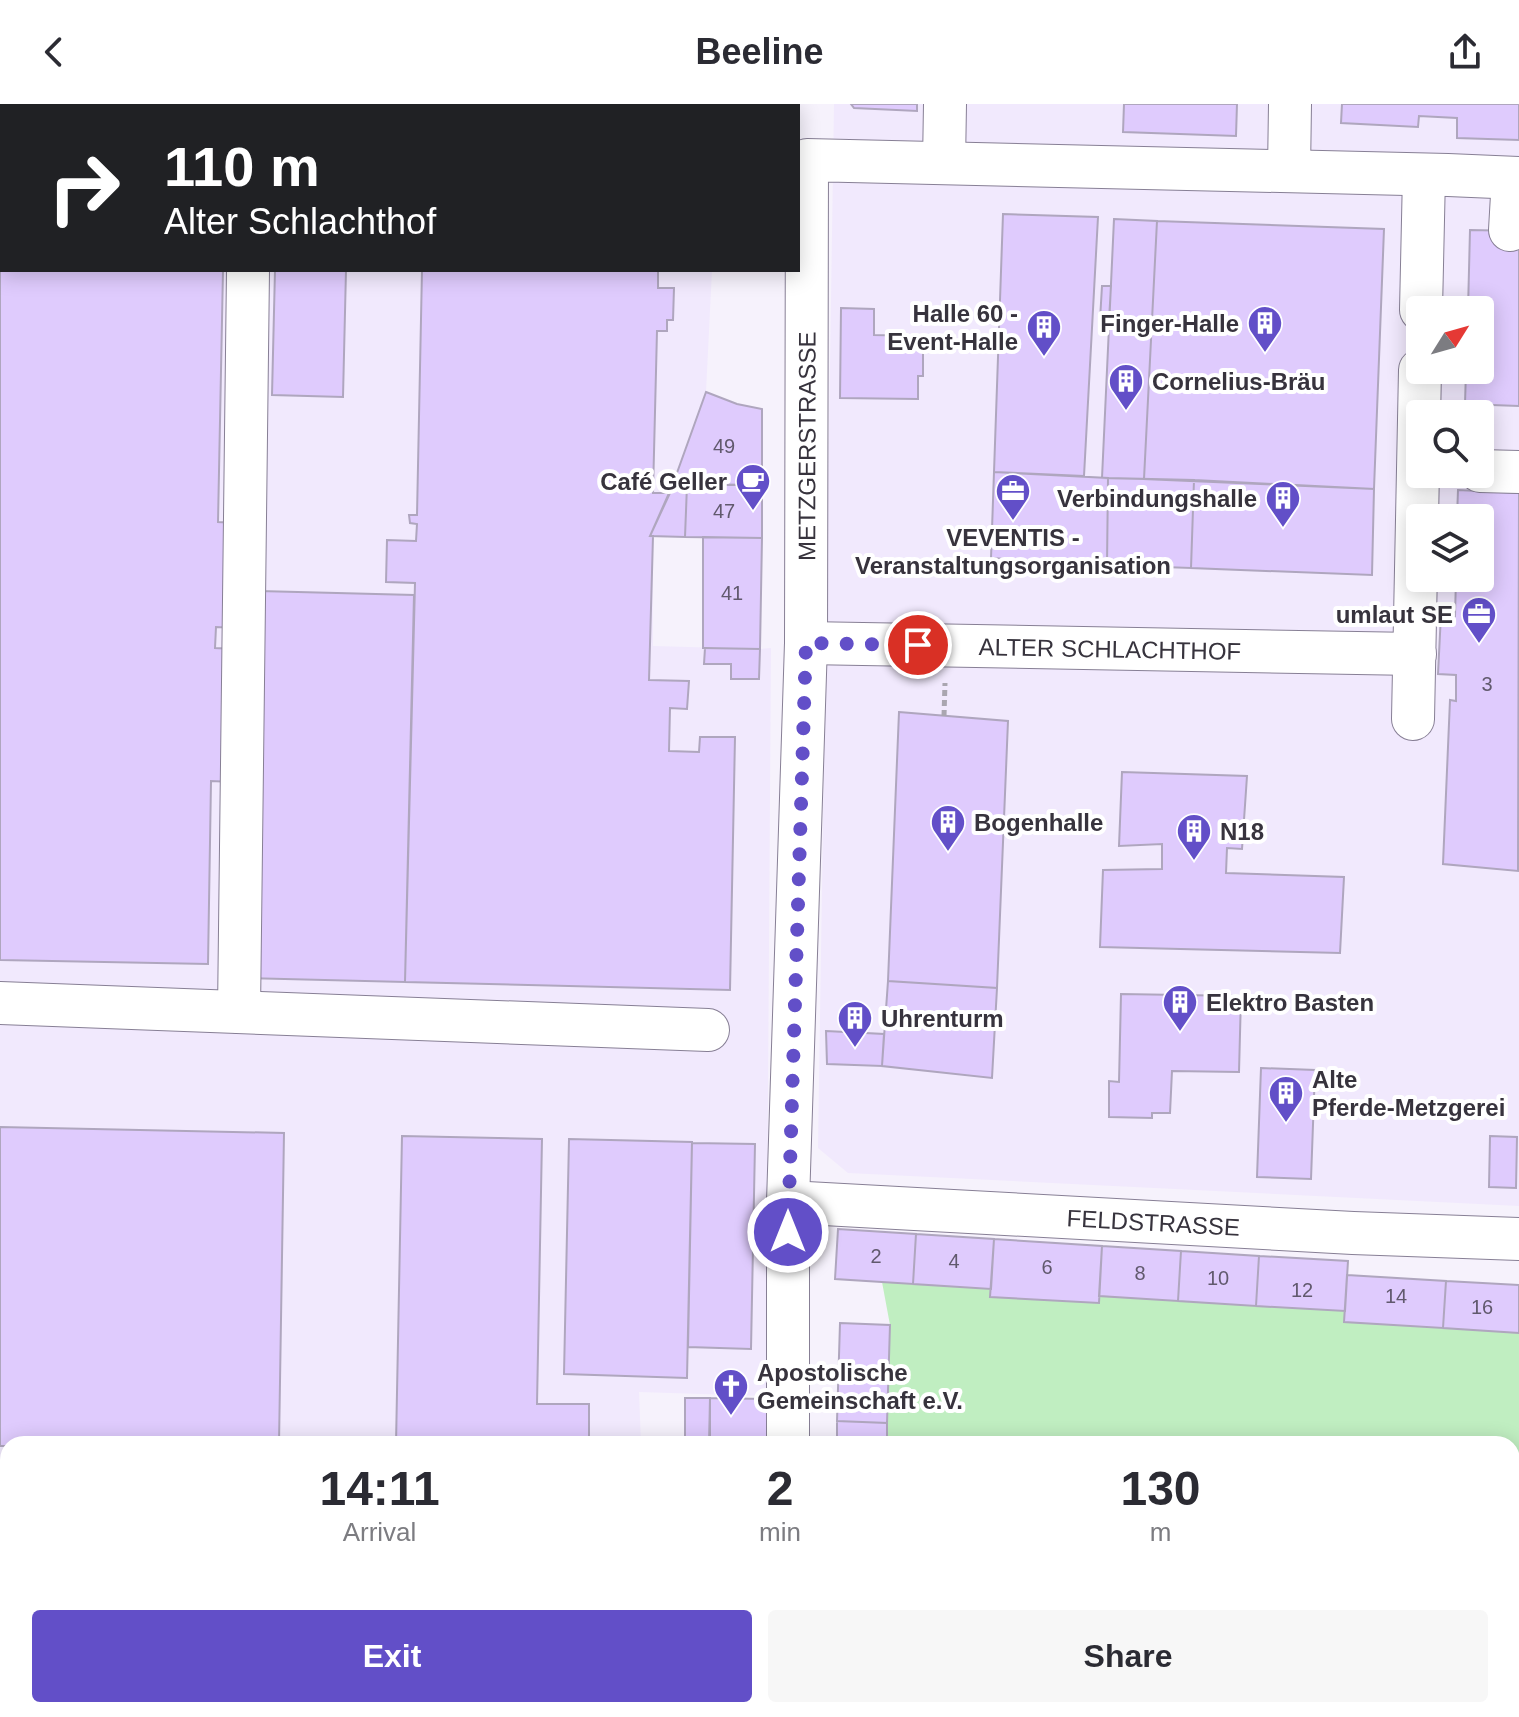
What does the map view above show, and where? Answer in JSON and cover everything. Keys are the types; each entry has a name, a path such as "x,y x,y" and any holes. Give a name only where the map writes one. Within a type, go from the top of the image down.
{"street":[{"path":"944,163 945,104"},
{"path":"1289,171 1290,104"},
{"name":"METZGERSTRASSE","path":"788,1436 788,1202 806,643 807,160 1516,178"},
{"path":"1421,296 1424,175"},
{"path":"1510,230 1516,178"},
{"path":"239,1012 248,272"},
{"path":"1494,471 1519,472"},
{"path":"1413,719 1419,488"},
{"name":"ALTER SCHLACHTHOF","path":"806,643 1415,654"},
{"path":"0,1003 708,1030"},
{"name":"FELDSTRASSE","path":"788,1202 1519,1239"}],"shaded area":[{"path":"834,104 1519,104 1519,1206 848,1173 818,1148"},
{"path":"0,272 712,272 706,392 673,484 650,535 653,536 653,646 771,648 766,1396 639,1392 641,1436 0,1436"}],"green space":[{"path":"882,1282 991,1289 991,1297 1098,1303 1099,1296 1345,1311 1345,1322 1519,1333 1519,1436 887,1436 890,1325"}],"building":[{"path":"851,104 917,104 917,111 854,108"},
{"path":"1124,104 1237,104 1236,136 1123,132"},
{"path":"1342,104 1519,104 1519,140 1457,138 1457,118 1419,116 1418,127 1341,123"},
{"name":"Halle 60 - Event-Halle","path":"1003,214 1098,217 1084,476 994,472"},
{"name":"Cornelius-Bräu","path":"1114,219 1157,221 1144,479 1102,478"},
{"name":"Finger-Halle","path":"1157,221 1384,229 1374,489 1144,479"},
{"path":"1470,230 1519,231 1519,406 1494,405 1494,400 1465,400 1466,384 1494,384 1494,296 1468,296"},
{"path":"0,272 223,272 218,522 238,523 236,628 216,627 215,648 235,649 232,782 211,781 208,964 0,960"},
{"path":"275,272 346,272 343,397 272,395"},
{"path":"422,272 658,272 658,288 674,288 673,320 667,320 667,331 657,331 653,493 670,493 650,536 653,536 649,680 689,681 687,709 670,708 669,751 699,752 700,737 735,737 730,990 405,982 415,583 386,582 387,540 416,541 417,524 410,523 409,515 417,515"},
{"path":"1102,286 1111,286 1109,320 1100,320"},
{"path":"841,308 874,309 874,335 923,336 923,376 918,376 918,399 840,398"},
{"path":"706,392 737,404 762,409 762,485 673,484"},
{"path":"994,472 1108,478 1107,565 991,558"},
{"name":"Verbindungshalle","path":"1108,478 1194,480 1191,568 1107,565"},
{"name":"Verbindungshalle","path":"1194,480 1374,489 1372,575 1191,568"},
{"path":"673,484 687,485 685,537 650,536"},
{"path":"687,485 762,485 762,538 685,537"},
{"path":"1458,490 1519,493 1518,871 1443,864 1450,700 1456,701 1456,675 1438,674 1441,614 1455,616 1456,592 1494,592 1494,504 1458,504"},
{"path":"703,537 762,538 760,649 703,648"},
{"path":"259,591 414,595 405,982 249,978"},
{"path":"705,648 760,649 759,679 731,679 731,664 704,664"},
{"name":"Bogenhalle","path":"899,712 1008,721 997,988 888,981"},
{"name":"N18","path":"1122,772 1247,776 1242,849 1227,848 1226,873 1344,877 1340,953 1100,947 1103,870 1162,869 1162,844 1119,846"},
{"path":"888,981 997,988 992,1078 882,1066"},
{"name":"Elektro Basten","path":"1121,994 1241,996 1239,1072 1172,1071 1170,1113 1152,1113 1152,1118 1109,1117 1109,1081 1119,1082"},
{"name":"Uhrenturm","path":"826,1031 884,1034 882,1066 827,1064"},
{"name":"Alte Pferde-Metzgerei","path":"1261,1068 1315,1070 1311,1179 1257,1177"},
{"path":"0,1127 284,1133 279,1436 0,1436"},
{"path":"402,1136 542,1139 537,1404 589,1404 589,1436 396,1436"},
{"path":"1490,1136 1517,1137 1516,1188 1489,1187"},
{"path":"569,1139 692,1142 687,1378 564,1374"},
{"path":"692,1143 755,1144 751,1349 688,1347"},
{"path":"838,1229 916,1234 913,1284 835,1279"},
{"path":"916,1234 994,1239 991,1289 913,1284"},
{"path":"994,1239 1102,1246 1099,1303 990,1297"},
{"path":"1102,1246 1181,1251 1178,1301 1099,1296"},
{"path":"1181,1251 1259,1256 1256,1306 1178,1301"},
{"path":"1259,1256 1348,1261 1345,1311 1256,1306"},
{"path":"1347,1275 1446,1281 1443,1328 1344,1322"},
{"path":"1446,1281 1519,1285 1519,1333 1443,1328"},
{"path":"840,1323 890,1325 887,1423 837,1421"},
{"path":"685,1398 710,1398 710,1436 685,1436"},
{"path":"710,1398 767,1399 767,1436 709,1436"},
{"path":"837,1421 887,1423 887,1436 837,1436"}],"place":[{"name":"Finger-Halle","path":"1265,354"},
{"name":"Halle 60 - Event-Halle","path":"1044,358"},
{"name":"Cornelius-Bräu","path":"1126,412"},
{"name":"Café Geller","path":"753,512"},
{"name":"VEVENTIS - Veranstaltungsorganisation","path":"1013,522"},
{"name":"Verbindungshalle","path":"1283,529"},
{"name":"umlaut SE","path":"1479,645"},
{"name":"Bogenhalle","path":"948,853"},
{"name":"N18","path":"1194,862"},
{"name":"Elektro Basten","path":"1180,1033"},
{"name":"Uhrenturm","path":"855,1049"},
{"name":"Alte Pferde-Metzgerei","path":"1286,1124"},
{"name":"Apostolische Gemeinschaft e.V.","path":"731,1417"}],"route":[{"path":"788,1232 806,643 918,645"}]}
